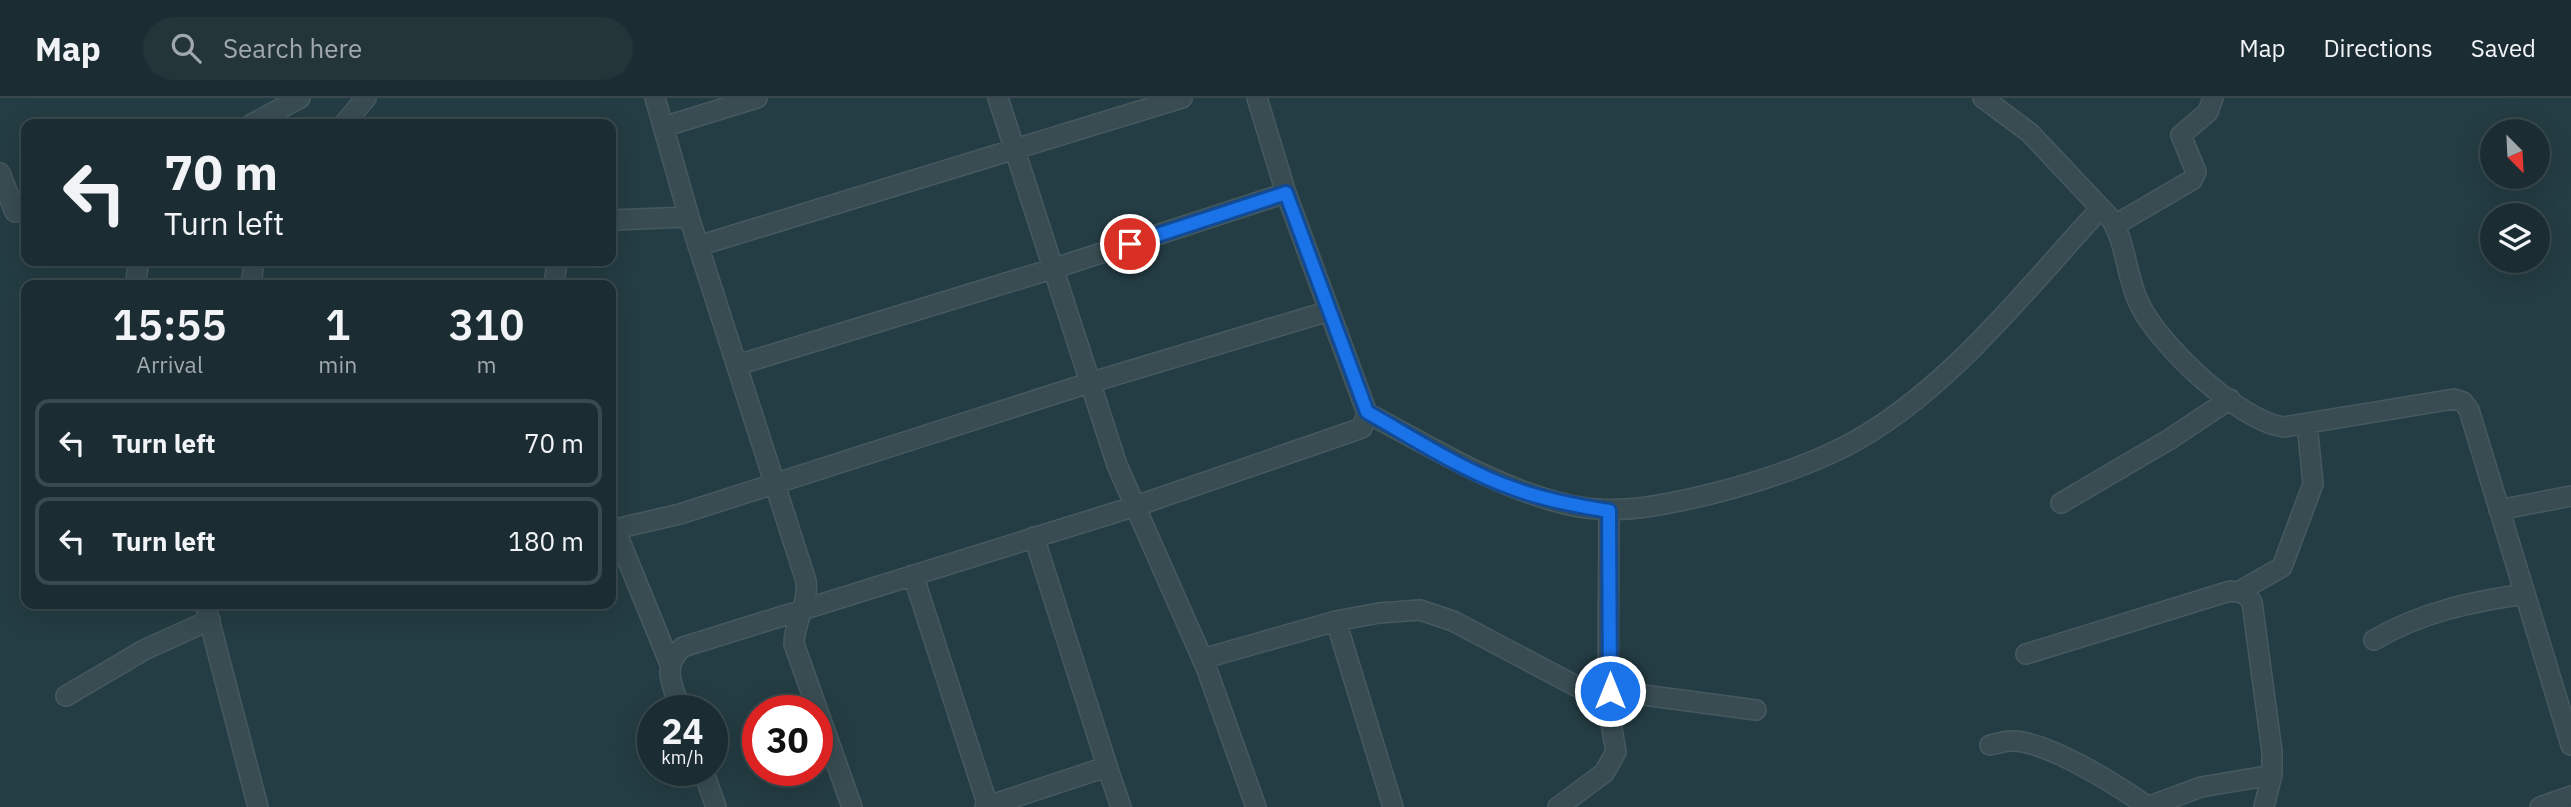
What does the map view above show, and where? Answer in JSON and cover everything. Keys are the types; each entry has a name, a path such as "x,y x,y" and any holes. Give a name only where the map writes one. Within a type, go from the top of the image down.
{"street":[{"path":"261,119 300,98"},
{"path":"348,119 366,98"},
{"path":"654,98 773,485 806,580 808,596 794,629 794,644 852,807"},
{"path":"663,127 757,98"},
{"path":"998,98 1117,465 1202,659 1256,807"},
{"path":"698,246 1182,98"},
{"path":"675,695 668,675 670,664 683,647 1136,506 1362,428 1367,412 1286,193 1257,98"},
{"path":"1983,98 2030,133 2115,225 2138,302 2151,326 2192,369 2271,426 2284,427 2454,399 2463,402 2469,410 2525,594 2565,705 2571,745"},
{"path":"2115,225 2192,180 2196,172 2181,135 2208,112 2213,98"},
{"path":"0,173 14,212"},
{"path":"737,365 1052,269 1286,193"},
{"path":"1367,412 1452,460 1514,489 1570,505 1609,511 1681,501 1736,488 1796,469 1848,445 1905,407 1965,354 2101,208"},
{"path":"616,220 689,217"},
{"path":"616,528 680,514 1089,383 1329,312"},
{"path":"2061,503 2170,439 2230,399"},
{"path":"2238,592 2282,567 2313,484 2307,423"},
{"path":"2499,510 2571,496"},
{"path":"1558,807 1604,774 1613,762 1616,741 1608,706 1609,511"},
{"path":"616,536 670,664"},
{"path":"1034,537 1121,807"},
{"path":"913,575 986,806 1091,771 1109,772"},
{"path":"2026,654 2230,590 2244,593 2252,602 2272,752 2272,775 2264,807"},
{"path":"2374,640 2405,622 2446,607 2525,594"},
{"path":"1202,659 1336,621 1379,613 1420,610 1453,621 1576,686 1756,710"},
{"path":"65,696 207,612 258,807"},
{"path":"1336,621 1393,807"},
{"path":"1990,745 2011,740 2032,744 2113,782 2148,807 2201,787 2272,775"},
{"path":"709,786 716,807"},
{"path":"2540,807 2571,796"}],"route":[{"path":"1130,244 1286,193 1367,412 1452,460 1514,489 1570,505 1609,511 1610,691"}]}
